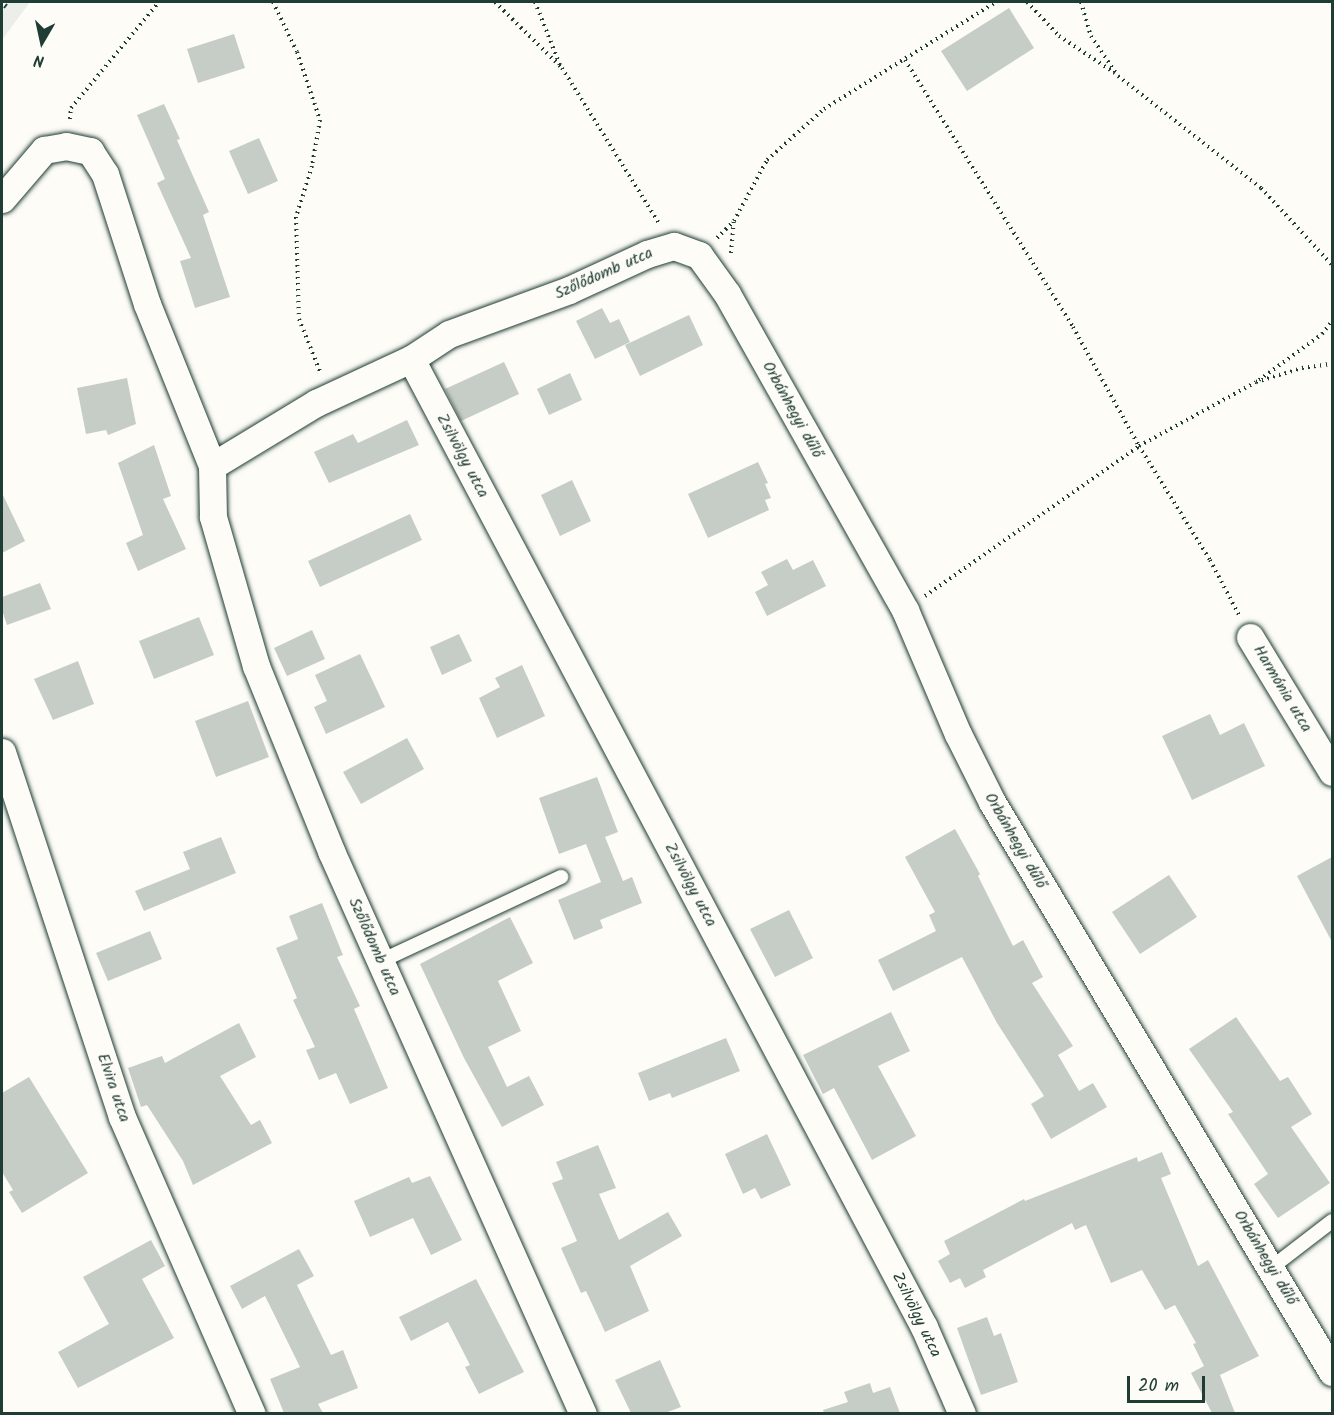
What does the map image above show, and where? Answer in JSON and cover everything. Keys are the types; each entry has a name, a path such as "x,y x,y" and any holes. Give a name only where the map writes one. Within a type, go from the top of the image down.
{"street":[{"path":"2,199 45,150 66,146 90,152 105,174 147,304 212,466"},
{"name":"Szőlődomb utca","path":"583,1413 331,851 256,666 213,517 212,466 330,396 411,359 449,334 569,290 647,254 674,246 699,255 727,294"},
{"name":"Orbánhegyi dűlő","path":"727,294 905,610 958,734 992,802 1097,982 1332,1372"},
{"name":"Zsilvölgy utca","path":"411,359 924,1327 962,1413"},
{"name":"Harmónia utca","path":"1250,637 1332,772"},
{"name":"Elvira utca","path":"2,752 122,1117 252,1413"}],"lane":[{"path":"381,961 561,877"},
{"path":"1271,1268 1332,1221"}],"path":[{"path":"66,146 71,108 159,2"},
{"path":"273,2 297,52 320,120 312,165 296,217 299,319 330,396"},
{"path":"495,2 562,68"},
{"path":"535,2 562,68 674,246"},
{"path":"727,294 734,221 767,160 824,109 996,2"},
{"path":"1027,2 1059,36 1118,76 1261,188 1332,265"},
{"path":"1081,2 1091,36 1118,76"},
{"path":"905,60 1072,327 1139,446 1210,560 1250,637"},
{"path":"905,610 1139,446 1256,382 1322,334 1332,321"},
{"path":"1256,382 1302,368 1332,364"}],"shaded area":[{"path":"2,2 30,2 2,40"}],"building":[{"path":"1009,8 1034,48 967,91 941,51"},
{"path":"234,34 245,68 198,83 187,49"},
{"path":"164,104 180,139 177,140 209,212 203,215 230,297 195,308 180,261 191,258 157,183 165,179 137,115"},
{"path":"259,138 278,181 248,194 229,151"},
{"path":"602,308 610,323 619,319 630,342 595,359 576,321"},
{"path":"689,315 703,345 640,376 625,345"},
{"path":"504,362 519,394 461,421 445,389"},
{"path":"570,373 582,400 549,415 537,389"},
{"path":"127,378 136,424 108,435 106,430 86,434 77,388"},
{"path":"407,420 419,445 329,483 314,452 353,434 358,443"},
{"path":"154,445 171,496 163,499 186,549 138,571 126,543 143,535 118,463"},
{"path":"758,462 768,483 765,484 771,498 765,500 769,510 708,538 688,494"},
{"path":"572,480 591,521 560,536 541,495"},
{"path":"2,493 25,541 2,553"},
{"path":"410,514 422,540 320,587 308,561"},
{"path":"787,559 793,570 813,560 826,586 767,616 755,592 768,585 761,572"},
{"path":"40,583 51,609 7,625 2,610 2,597"},
{"path":"199,617 214,655 154,679 139,641"},
{"path":"312,630 325,659 287,676 274,648"},
{"path":"459,634 472,661 442,675 430,647"},
{"path":"360,654 385,707 326,734 314,707 327,701 315,675"},
{"path":"78,661 94,704 53,720 34,679"},
{"path":"522,665 545,716 497,738 479,698 500,687 495,678"},
{"path":"248,701 269,757 216,777 195,721"},
{"path":"1210,714 1220,735 1244,723 1265,766 1192,800 1162,736"},
{"path":"407,738 424,769 361,804 343,772"},
{"path":"597,777 618,832 605,837 623,881 632,877 642,903 600,920 603,928 574,940 558,900 601,882 586,844 559,854 539,798"},
{"path":"955,829 980,874 978,876 1013,946 1023,940 1043,977 1032,983 1073,1046 1058,1055 1079,1091 1093,1083 1107,1107 1051,1139 1031,1104 1044,1096 997,1023 962,957 893,991 878,960 936,931 929,915 935,912 905,857"},
{"path":"221,837 236,873 144,911 135,891 190,869 183,852"},
{"path":"1332,857 1332,942 1297,876"},
{"path":"1169,875 1197,917 1140,954 1112,912"},
{"path":"322,903 343,955 337,957 360,1006 354,1009 388,1088 350,1104 336,1073 319,1080 306,1050 315,1047 293,1000 297,998 276,948 298,939 289,916"},
{"path":"789,910 813,958 775,977 750,929"},
{"path":"510,917 533,963 498,981 521,1031 488,1047 507,1087 529,1076 544,1105 502,1127 464,1058 420,964"},
{"path":"150,931 162,959 108,981 96,953"},
{"path":"891,1012 910,1051 878,1066 916,1136 872,1160 834,1088 823,1094 803,1055"},
{"path":"1236,1017 1280,1081 1288,1077 1312,1114 1291,1127 1330,1183 1278,1218 1254,1184 1268,1174 1228,1114 1233,1112 1189,1049"},
{"path":"239,1023 256,1057 220,1076 251,1125 260,1120 272,1143 193,1185 183,1161 147,1105 141,1107 128,1068 162,1056 165,1063"},
{"path":"726,1038 740,1071 672,1098 670,1093 649,1101 638,1073"},
{"path":"29,1077 88,1173 22,1213 9,1192 13,1190 2,1172 2,1093"},
{"path":"767,1134 791,1185 761,1199 755,1188 743,1194 725,1154"},
{"path":"598,1145 616,1188 599,1194 619,1240 668,1212 682,1236 630,1266 649,1311 605,1332 586,1291 581,1293 561,1248 577,1241 552,1183 563,1179 556,1162"},
{"path":"1162,1152 1171,1174 1161,1178 1198,1266 1208,1260 1259,1356 1220,1375 1235,1413 1212,1413 1191,1373 1204,1366 1193,1344 1196,1343 1175,1305 1165,1310 1142,1270 1111,1283 1086,1225 1075,1230 1072,1223 983,1270 986,1277 965,1288 960,1278 950,1283 938,1261 950,1254 944,1241 1024,1199 1025,1201 1137,1157 1138,1162"},
{"path":"430,1176 462,1240 431,1255 413,1218 370,1237 354,1201 409,1177 412,1183"},
{"path":"151,1240 165,1266 142,1279 174,1338 78,1388 58,1352 109,1324 83,1277"},
{"path":"299,1249 314,1276 297,1285 331,1355 343,1350 358,1388 318,1404 323,1413 284,1413 270,1379 300,1367 265,1296 242,1309 230,1286"},
{"path":"476,1279 524,1372 479,1394 465,1367 470,1365 448,1322 411,1341 399,1317"},
{"path":"987,1317 994,1336 1001,1333 1018,1382 981,1395 957,1328"},
{"path":"660,1360 681,1407 665,1413 631,1413 615,1380"},
{"path":"870,1383 873,1393 890,1387 900,1413 824,1413 823,1410 848,1402 844,1392"}],"railway":[{"path":"2,6 5,2"}]}
